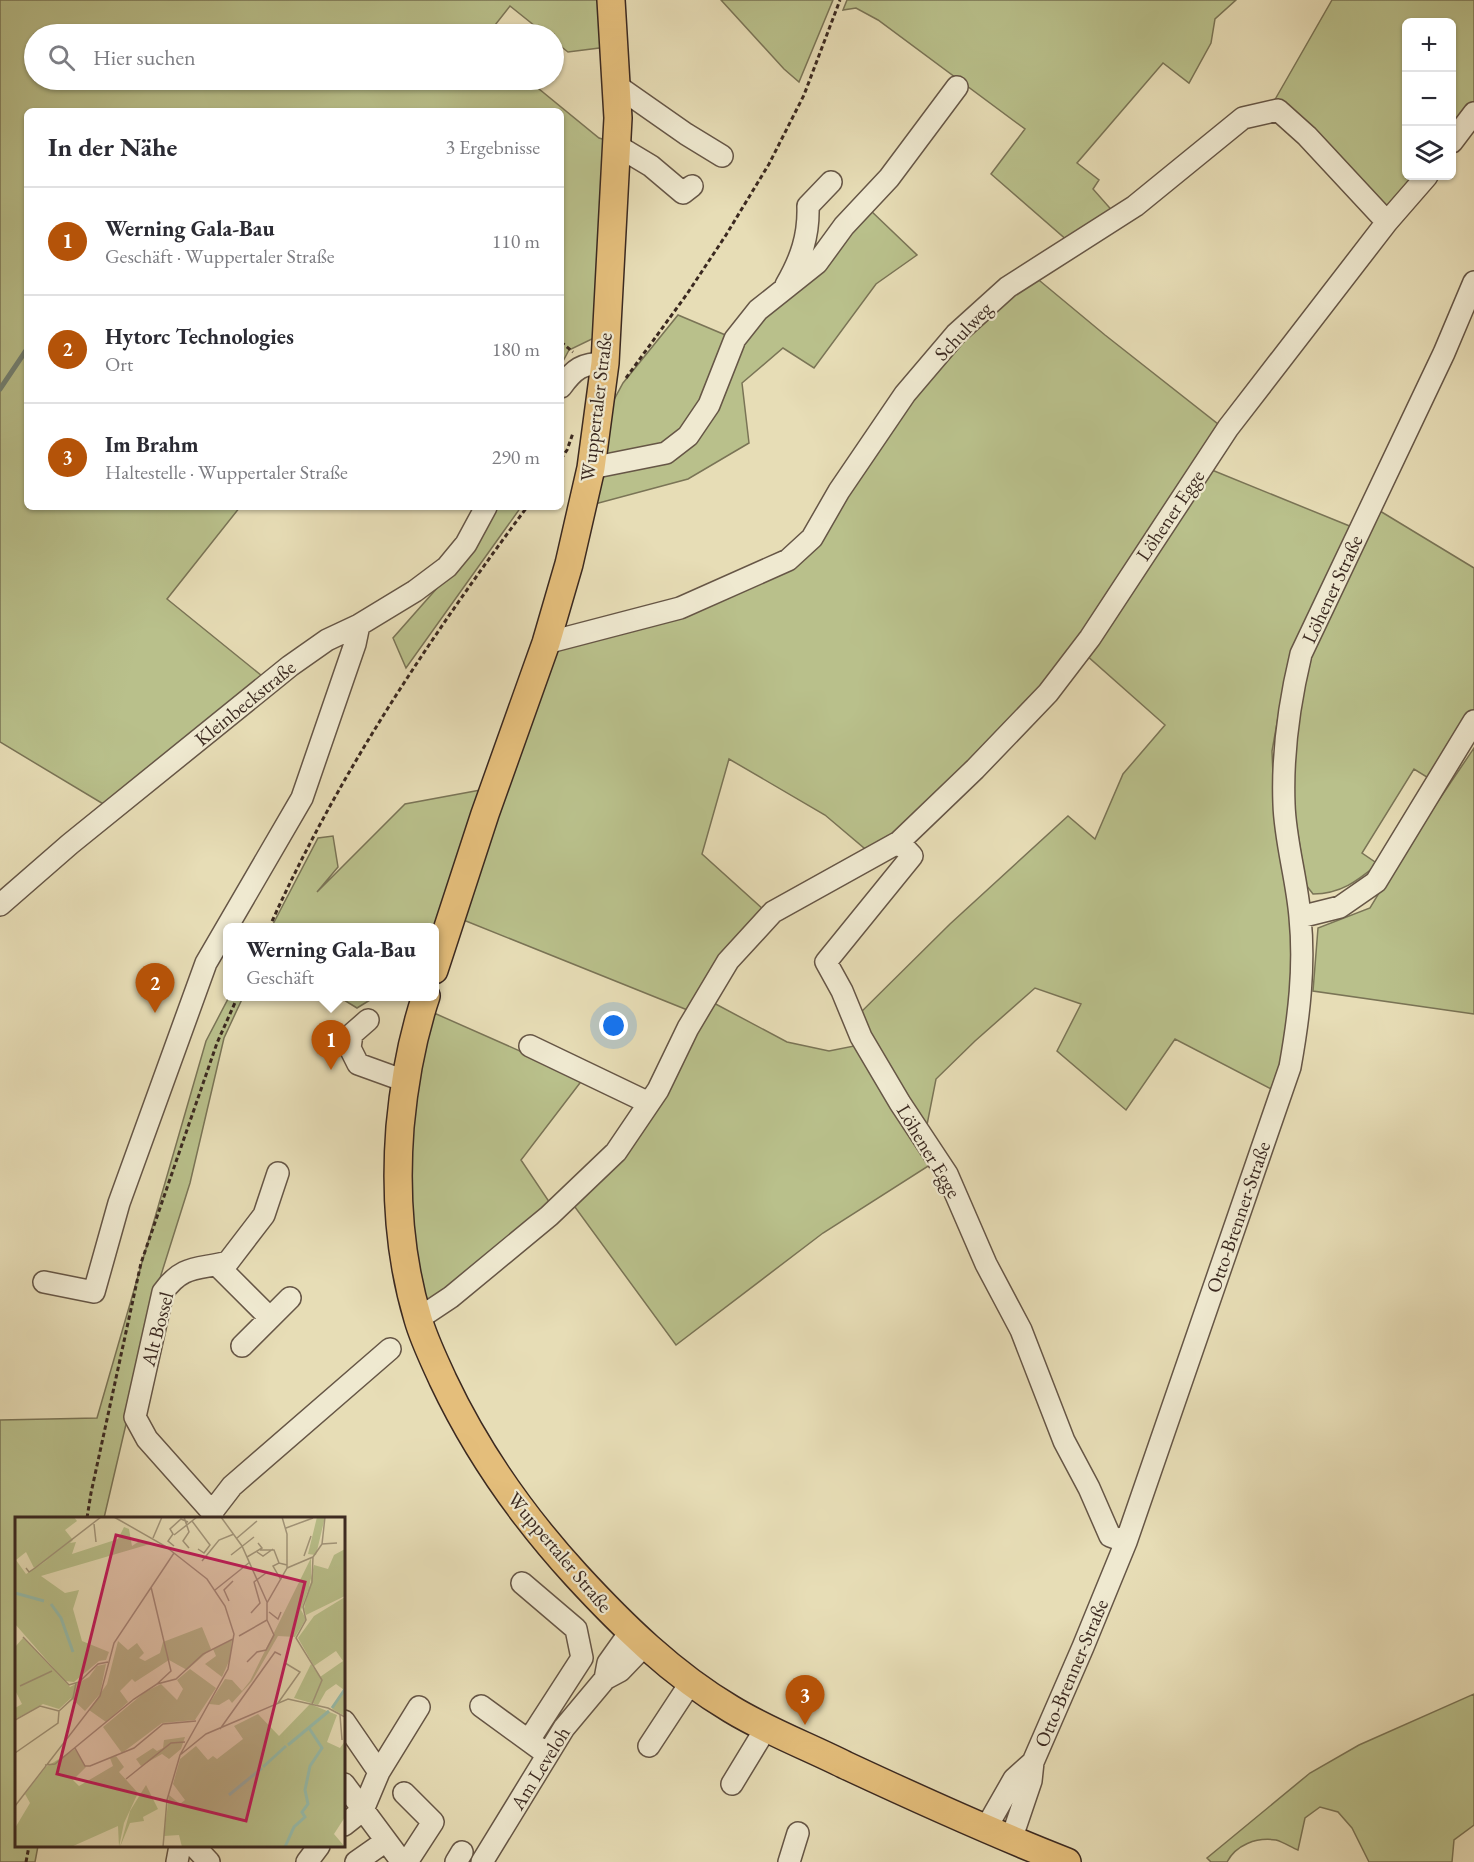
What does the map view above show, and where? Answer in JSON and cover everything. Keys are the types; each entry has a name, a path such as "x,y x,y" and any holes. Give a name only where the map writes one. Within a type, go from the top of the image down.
{"main road":[{"name":"Wuppertaler Straße","path":"439,958 485,814 546,643 569,564 614,373 618,118 611,0"},
{"name":"Wuppertaler Straße","path":"425,1001 405,1081 397,1168 399,1226 406,1273 429,1350 451,1397 484,1456 516,1504 568,1566 637,1638 691,1682 731,1710 791,1741 1011,1840 1067,1862"}],"street":[{"path":"616,85 722,156"},
{"path":"591,468 666,453 688,436 709,405 735,339 758,310 817,262 844,226 889,178 957,87"},
{"name":"Schulweg","path":"546,643 680,608 788,560 812,538 839,491 905,394 956,334 1008,287 1135,206 1243,118 1278,110 1307,136 1387,222"},
{"path":"1456,137 1474,112"},
{"path":"616,145 651,166 683,193 692,186"},
{"name":"Löhener Egge","path":"418,1319 451,1297 549,1216 616,1152 658,1090 688,1028 728,961 772,912 899,842 975,769 1048,693 1090,638 1228,428 1387,222 1424,180"},
{"path":"781,293 797,266 809,226 808,206 831,182"},
{"name":"Löhener Straße","path":"1300,917 1284,806 1284,752 1291,698 1301,654 1444,353 1474,282"},
{"path":"564,383 583,365 614,373"},
{"name":"Kleinbeckstraße","path":"0,905 70,844 290,666 327,640 359,625 415,591 447,567 466,544 484,510"},
{"path":"229,923 302,798 355,644 359,625"},
{"path":"1300,917 1340,907 1376,882 1474,721"},
{"name":"Löhener Egge","path":"899,842 912,856 826,962 866,1045 900,1103 947,1174 986,1264 1021,1330 1064,1441 1089,1488 1110,1536 1126,1542"},
{"name":"Otto-Brenner-Straße","path":"1011,1840 1031,1781 1032,1762 1126,1542 1290,1067 1299,1014 1302,966 1300,917"},
{"path":"44,1282 94,1292 119,1203 206,963 223,934"},
{"path":"368,1020 352,1034 350,1048 358,1064 405,1081"},
{"path":"530,1046 649,1103"},
{"name":"Alt Bossel","path":"278,1173 264,1215 228,1262 182,1272 172,1279 163,1292 135,1417 147,1439 212,1515 232,1486 390,1349"},
{"path":"217,1265 270,1318"},
{"path":"242,1346 290,1298"},
{"path":"522,1583 576,1629 582,1658 529,1740"},
{"name":"Am Leveloh","path":"482,1862 564,1728 605,1679 608,1663 637,1638"},
{"path":"649,1746 691,1682"},
{"path":"481,1706 548,1754"},
{"path":"345,1824 363,1810 379,1772 419,1707"},
{"path":"345,1722 379,1772"},
{"path":"732,1784 766,1728"},
{"name":"Otto-Brenner-Straße","path":"986,1828 1014,1779 1032,1762"},
{"path":"345,1785 386,1841 412,1860 433,1822 404,1793"},
{"path":"789,1862 798,1833"},
{"path":"356,1862 386,1841"},
{"path":"177,1862 180,1847"},
{"path":"196,1847 209,1862"},
{"path":"307,1862 318,1847"}],"path":[{"path":"614,373 700,274 769,164 804,95 840,0"},
{"path":"564,454 567,450"},
{"path":"271,923 354,760 409,673 525,510"},
{"path":"87,1517 141,1263 218,1043 236,1001"},
{"path":"26,1862 29,1847"}],"green space":[{"path":"0,0 603,0 607,47 568,52 564,49 564,24 532,24 510,6 496,24 24,24 24,90 540,90 562,108 24,108 24,510 238,510 167,599 262,676 105,805 0,742"},
{"path":"721,0 833,0 799,82 784,69"},
{"path":"847,0 1236,0 1215,19 1211,43 1189,83 1163,63 1077,163 1099,180 1093,189 1116,215 1068,241 991,174 1025,129 878,20 856,8 843,10"},
{"path":"1332,0 1474,0 1474,104 1456,129 1456,18 1402,18 1402,180 1417,180 1386,214 1273,103"},
{"path":"564,109 599,138 609,141 594,338 569,350 564,359"},
{"path":"869,209 917,255 876,284 814,368 783,348 742,383 749,443 688,479 595,504 608,411 623,383 678,315 735,339"},
{"path":"1034,276 1223,428 1075,653 900,837 870,853 825,815 729,759 702,854 765,911 690,1011 461,919 558,646 792,563 958,337"},
{"path":"1207,468 1352,527 1282,695 1272,751 1275,823 1290,909 1294,948 1284,1052 1271,1089 1175,1039 1126,1110 1057,1051 1081,1004 1035,988 936,1079 925,1135 856,1017 950,924 1068,816 1095,839 1123,774 1165,725 1085,654"},
{"path":"489,510 519,510 406,668 393,638 453,570"},
{"path":"1380,511 1474,568 1474,710 1430,779 1414,769 1362,853 1378,864 1356,881 1340,889 1313,894 1306,885 1293,802 1295,736 1305,669"},
{"path":"1474,748 1474,1014 1313,991 1318,928 1370,908 1405,850"},
{"path":"486,789 436,923 274,923 318,838 333,836 338,867 317,892 405,804"},
{"path":"227,1001 241,1001 224,1038 190,1183 161,1275 104,1517 15,1517 15,1847 38,1847 35,1862 0,1862 0,1420 97,1418 206,1041"},
{"path":"346,1001 368,1001 357,1008"},
{"path":"710,1001 787,1042 829,1051 859,1045 933,1163 823,1233 676,1345 572,1203"},
{"path":"434,1013 583,1079 521,1160 552,1206 434,1304 424,1303 418,1276 411,1220 409,1164 417,1080"},
{"path":"1474,1694 1474,1825 1454,1840 1452,1862 1369,1862 1352,1828 1338,1812 1320,1807 1305,1818 1298,1850 1269,1839 1254,1841 1241,1847 1227,1862 1211,1862 1207,1858 1310,1773 1359,1745"}],"waterway":[{"path":"0,389 24,353"}],"place":[{"name":"Hytorc Technologies","path":"155,1013"},
{"name":"Werning Gala-Bau","path":"331,1070"},
{"name":"Im Brahm","path":"805,1725"}]}
